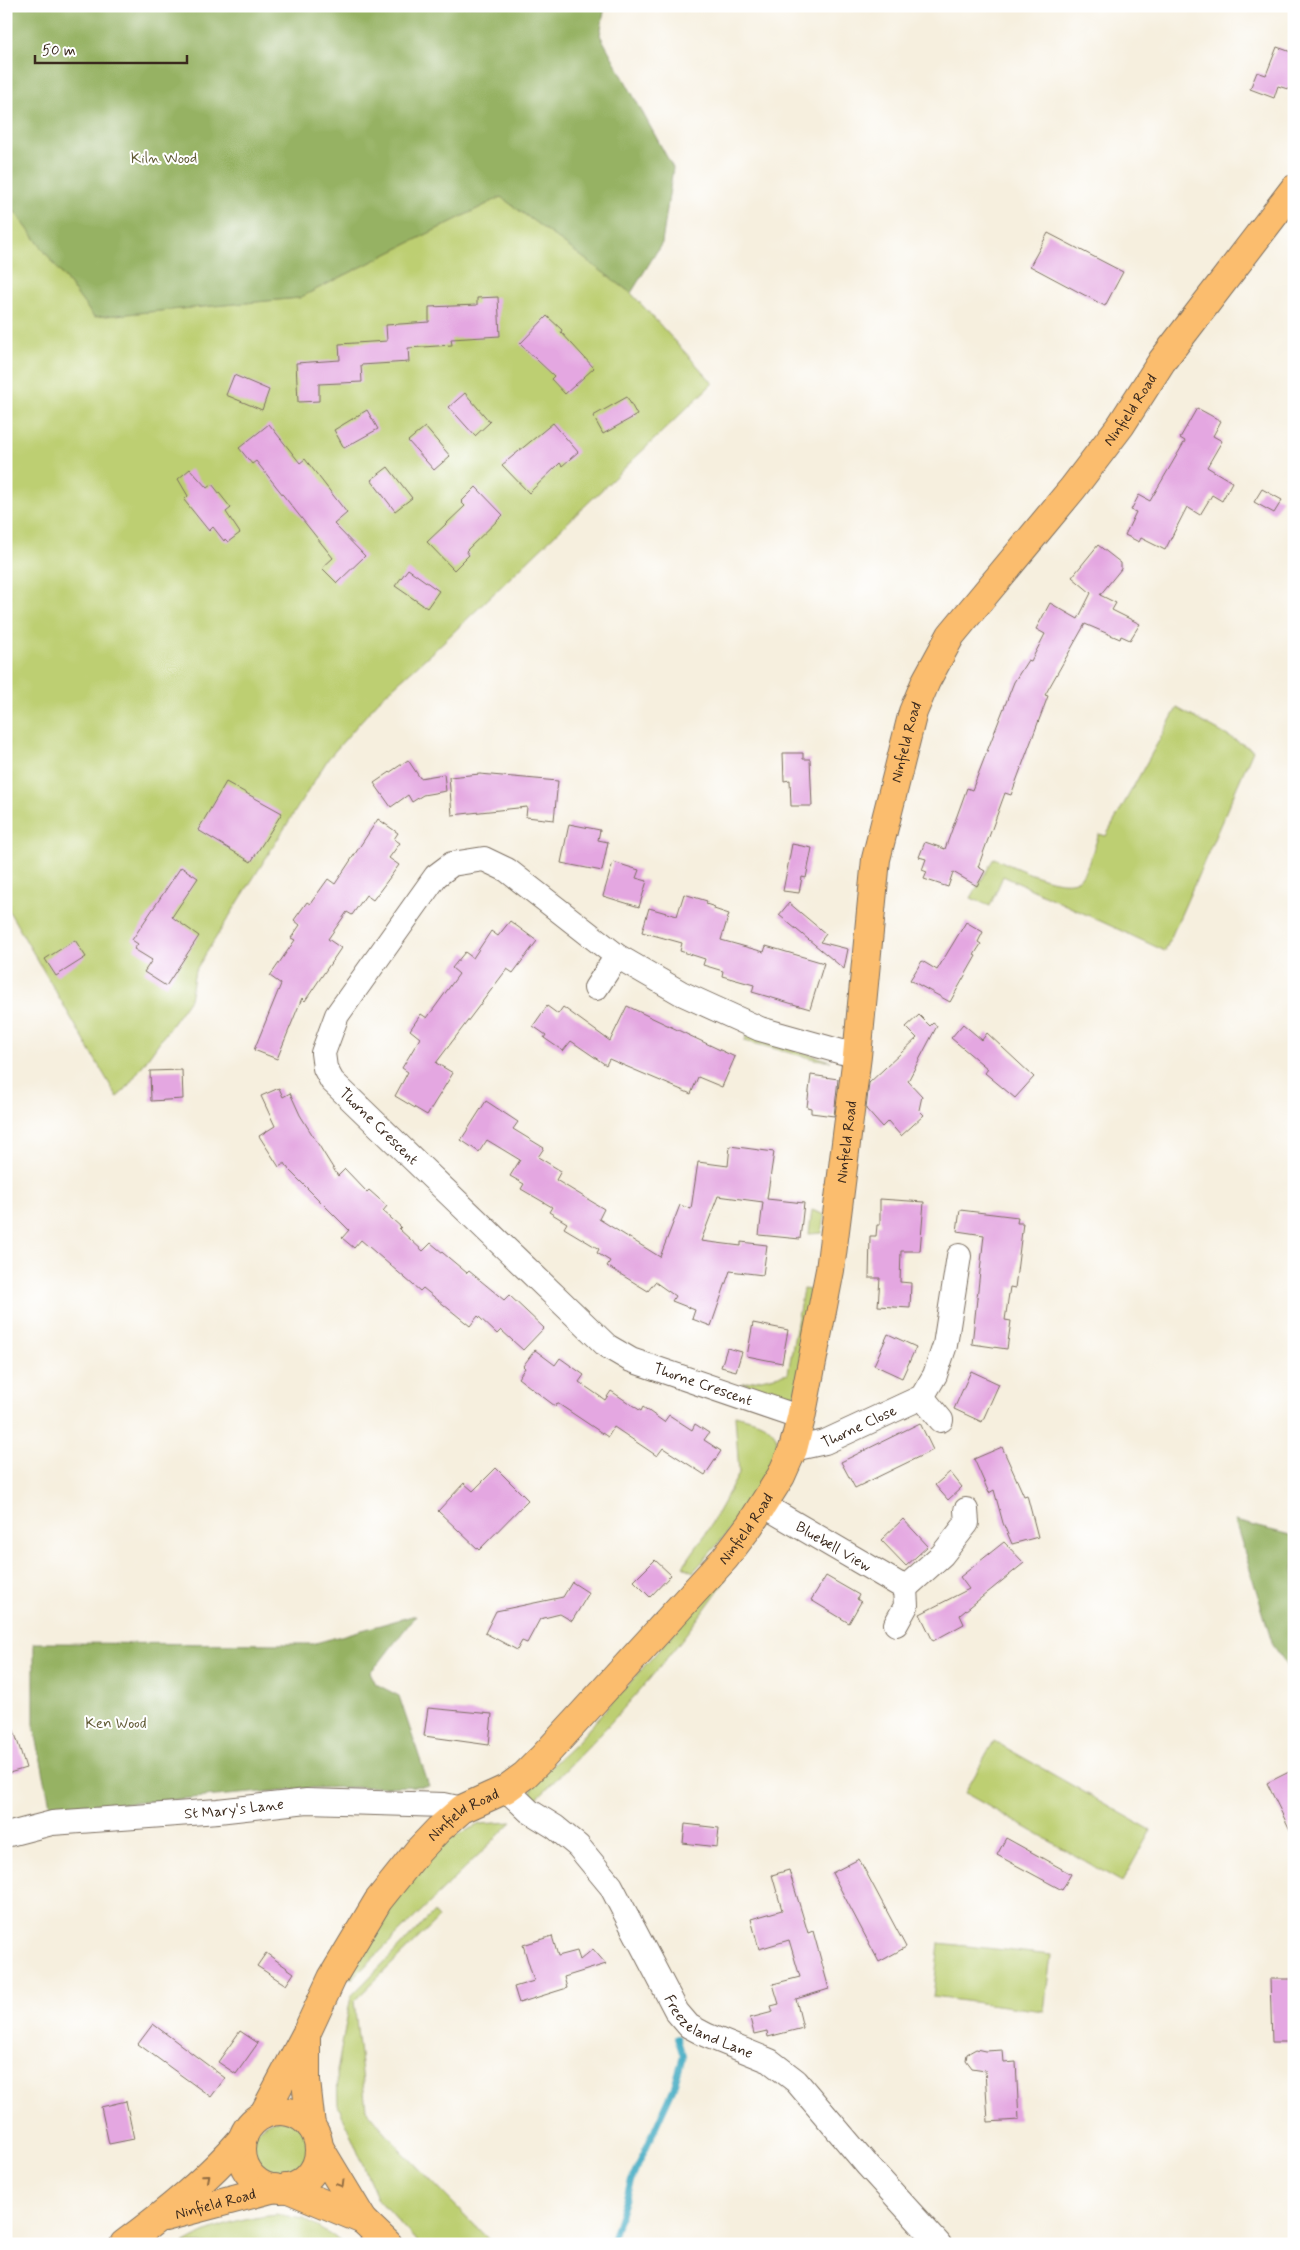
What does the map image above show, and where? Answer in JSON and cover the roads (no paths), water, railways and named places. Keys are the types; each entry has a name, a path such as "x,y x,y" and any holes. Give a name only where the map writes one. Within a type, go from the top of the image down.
{"main road":[{"name":"Ninfield Road","path":"263,2115 306,2034 336,1970 378,1901 418,1851 462,1809 506,1789 525,1775 543,1757 724,1558 763,1505 793,1449 802,1418 830,1270 856,1064 876,859 913,712 926,681 951,635 1079,480 1121,425 1162,361 1294,189"},
{"name":"Ninfield Road","path":"306,2034 306,2081 315,2137"},
{"path":"363,2220 254,2179 248,2170 242,2149 248,2128 263,2115 278,2111 293,2113 315,2137 363,2220 388,2244"},
{"path":"280,2188 306,2179 318,2159 315,2137"},
{"name":"Ninfield Road","path":"124,2244 218,2168 244,2138"},
{"name":"Ninfield Road","path":"156,2220 280,2188"}],"street":[{"name":"Thorne Crescent","path":"802,1418 631,1360 607,1346 332,1081 325,1068 323,1053 337,1015 436,876 452,864 484,858 507,870 617,956 680,993 760,1029 842,1052"},
{"path":"596,988 617,956"},
{"path":"941,1420 922,1397 935,1375 945,1344 959,1256"},
{"name":"Thorne Close","path":"793,1449 825,1442 922,1397"},
{"name":"Bluebell View","path":"763,1505 905,1588"},
{"path":"896,1624 906,1606 905,1588 942,1555 967,1523 966,1510"},
{"name":"Freezeland Lane","path":"506,1789 529,1811 554,1827 578,1846 611,1886 676,2012 689,2026 706,2036 770,2061 796,2081 868,2166 939,2244"},
{"name":"St Mary's Lane","path":"6,1835 52,1823 307,1801 444,1805 462,1809"}],"waterway":[{"path":"611,2244 631,2181 674,2087 683,2056 677,2037"}],"park label":[{"name":"Kiln Wood","path":"164,158"},
{"name":"Ken Wood","path":"116,1723"}]}
